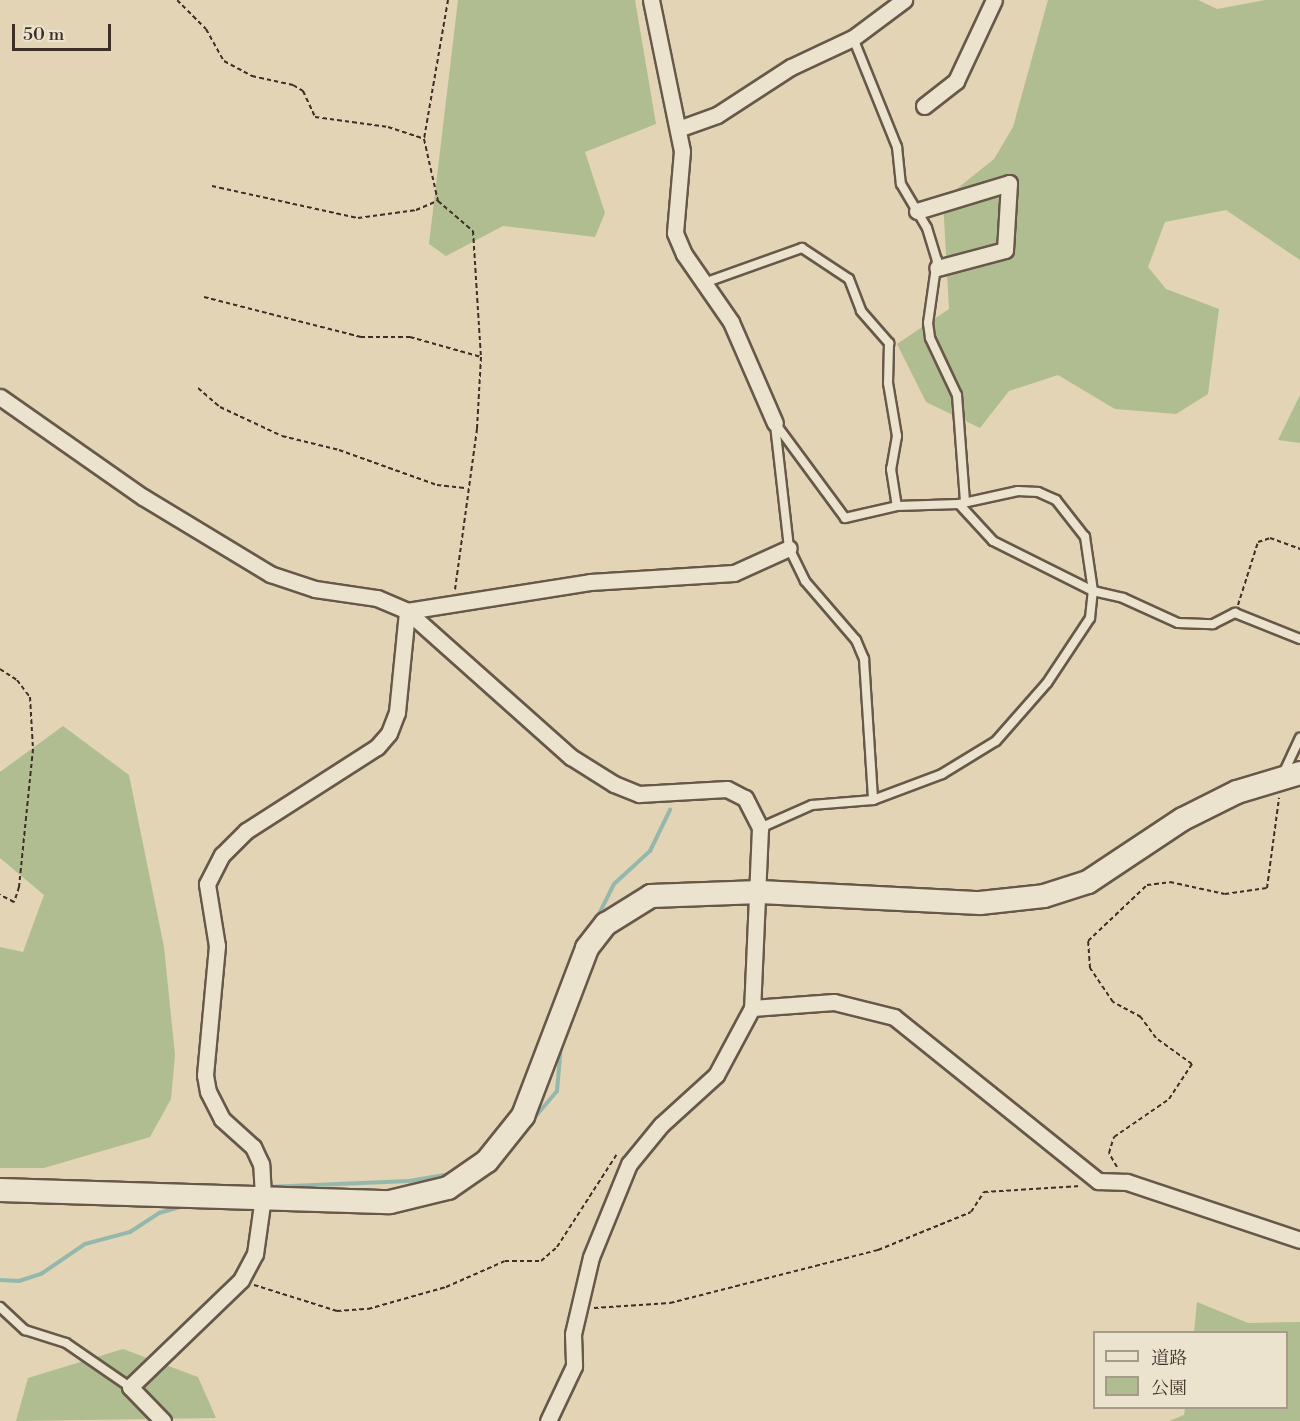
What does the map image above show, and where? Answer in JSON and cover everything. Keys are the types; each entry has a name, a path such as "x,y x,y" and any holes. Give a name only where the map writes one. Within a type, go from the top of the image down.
{"street":[{"path":"651,0 681,151 675,233 704,283 731,322 775,423"},
{"path":"678,129 717,115 791,67 853,38 904,0"},
{"path":"924,106 956,81 994,0"},
{"path":"917,211 1009,183 1005,250 937,268"},
{"path":"0,397 142,497 270,574 315,589 377,598 407,611 580,763 639,794 727,789 745,798 760,828 760,892 752,1008 716,1075 661,1125 629,1164 591,1257 573,1335 574,1366 548,1421"},
{"path":"407,611 452,608 590,582 734,573 789,548"},
{"path":"163,1421 130,1387 241,1280 255,1254 263,1197 261,1164 254,1147 222,1119 208,1092 205,1075 217,946 207,884 222,855 246,831 377,747 389,733 397,712 407,611"},
{"path":"0,1190 390,1202 448,1188 468,1177 505,1144 523,1116 583,958 606,924 651,896 760,892 980,903 1044,896 1088,882 1183,819 1237,792 1291,775"},
{"path":"752,1008 834,1002 894,1017 1098,1181 1127,1182 1300,1240"}],"lane":[{"path":"853,38 897,147 901,184 927,228 937,268 930,338 957,395 962,503 993,541 1093,591 1123,598 1178,623 1213,624 1235,613 1300,639"},
{"path":"704,283 802,248 849,279 861,311 889,343 888,383 897,436 891,469 897,506"},
{"path":"760,828 812,805 873,800 942,774 996,741 1028,707 1072,647 1090,618 1093,591 1084,537 1056,500 1038,492 1018,491 962,503 897,506 845,518 775,423"},
{"path":"775,423 789,548 805,581 856,640 864,659 873,800"},
{"path":"1291,775 1300,738"},
{"path":"0,1307 25,1330 66,1343 130,1387"}],"path":[{"path":"177,0 206,29 224,61 252,76 293,85 303,91 315,117 388,127 424,139"},
{"path":"448,0 424,139 438,201 473,231 481,357 468,488 452,608"},
{"path":"212,186 358,218 416,210 438,201"},
{"path":"204,297 361,337 410,338 481,357"},
{"path":"198,388 220,406 282,436 339,450 437,485 468,488"},
{"path":"1235,613 1258,542 1270,538 1300,549"},
{"path":"0,669 17,680 30,697 33,748 19,887 14,902 0,895"},
{"path":"1127,1182 1109,1153 1114,1137 1169,1099 1192,1064 1156,1038 1141,1017 1113,1002 1090,968 1088,941 1147,885 1170,882 1225,894 1267,888 1291,775"},
{"path":"241,1280 337,1311 399,1303 505,1261 541,1261 557,1247 622,1149"},
{"path":"579,1308 670,1303 878,1250 971,1212 984,1192 1077,1187 1098,1181"}],"green space":[{"path":"458,0 635,0 656,124 585,152 605,213 595,237 503,226 446,256 429,244"},
{"path":"1048,0 1198,0 1217,9 1265,0 1300,0 1300,260 1226,210 1165,222 1148,267 1166,289 1219,309 1208,394 1176,414 1115,409 1058,375 1009,391 980,428 926,402 897,344 949,309 943,200 994,159 1013,127"},
{"path":"1300,395 1300,443 1278,440"},
{"path":"63,726 129,775 164,947 175,1055 171,1099 150,1137 44,1168 0,1168 0,947 23,952 44,895 0,858 0,772"},
{"path":"1197,1302 1248,1323 1300,1322 1300,1421 1169,1421 1184,1415 1185,1409 1288,1409 1288,1331 1194,1331"},
{"path":"123,1349 198,1377 216,1418 16,1421 28,1378"}],"waterway":[{"path":"595,922 614,884 650,851 670,810"},
{"path":"529,1124 557,1091 561,1044"},
{"path":"267,1187 409,1181 450,1174"},
{"path":"0,1280 19,1281 41,1274 85,1244 130,1232 159,1213 184,1206"}]}
